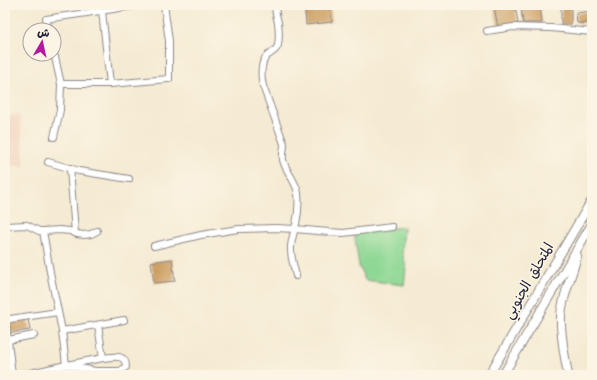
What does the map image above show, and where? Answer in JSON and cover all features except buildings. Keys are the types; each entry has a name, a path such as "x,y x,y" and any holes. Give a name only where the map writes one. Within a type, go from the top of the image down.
{"highway":[{"name":"المتحلق الجنوبي","path":"489,375 592,200"},
{"name":"المتحلق الجنوبي","path":"503,375 592,224"},
{"path":"568,375 561,315 580,244"}],"street":[{"path":"47,22 46,19 140,5"},
{"path":"61,84 110,84 169,79 169,41 164,5"},
{"path":"275,6 278,25 278,47 274,52 265,58 262,80 264,91 284,144 282,156 283,161 297,190 297,220 291,249 296,276"},
{"path":"102,11 110,84"},
{"path":"487,31 513,28 552,28 588,33 592,32"},
{"path":"54,137 60,110 61,84 56,62"},
{"path":"48,162 79,170 129,179"},
{"path":"70,168 75,232"},
{"path":"5,226 27,225 43,232 60,230 91,234 97,231"},
{"path":"154,246 201,235 238,229 276,228 343,233 392,227"},
{"path":"43,232 62,331 66,365"},
{"path":"12,375 6,322 8,320 58,312"},
{"path":"62,331 124,320"},
{"path":"98,325 103,358"},
{"path":"8,340 34,335"},
{"path":"22,375 66,365 103,358 118,357 123,358 126,362 126,367 120,371 95,372 66,365"}],"shaded area":[{"path":"5,115 20,115 25,166 5,166"}],"green space":[{"path":"404,227 402,252 406,267 404,285 365,280 359,266 354,232"}]}
